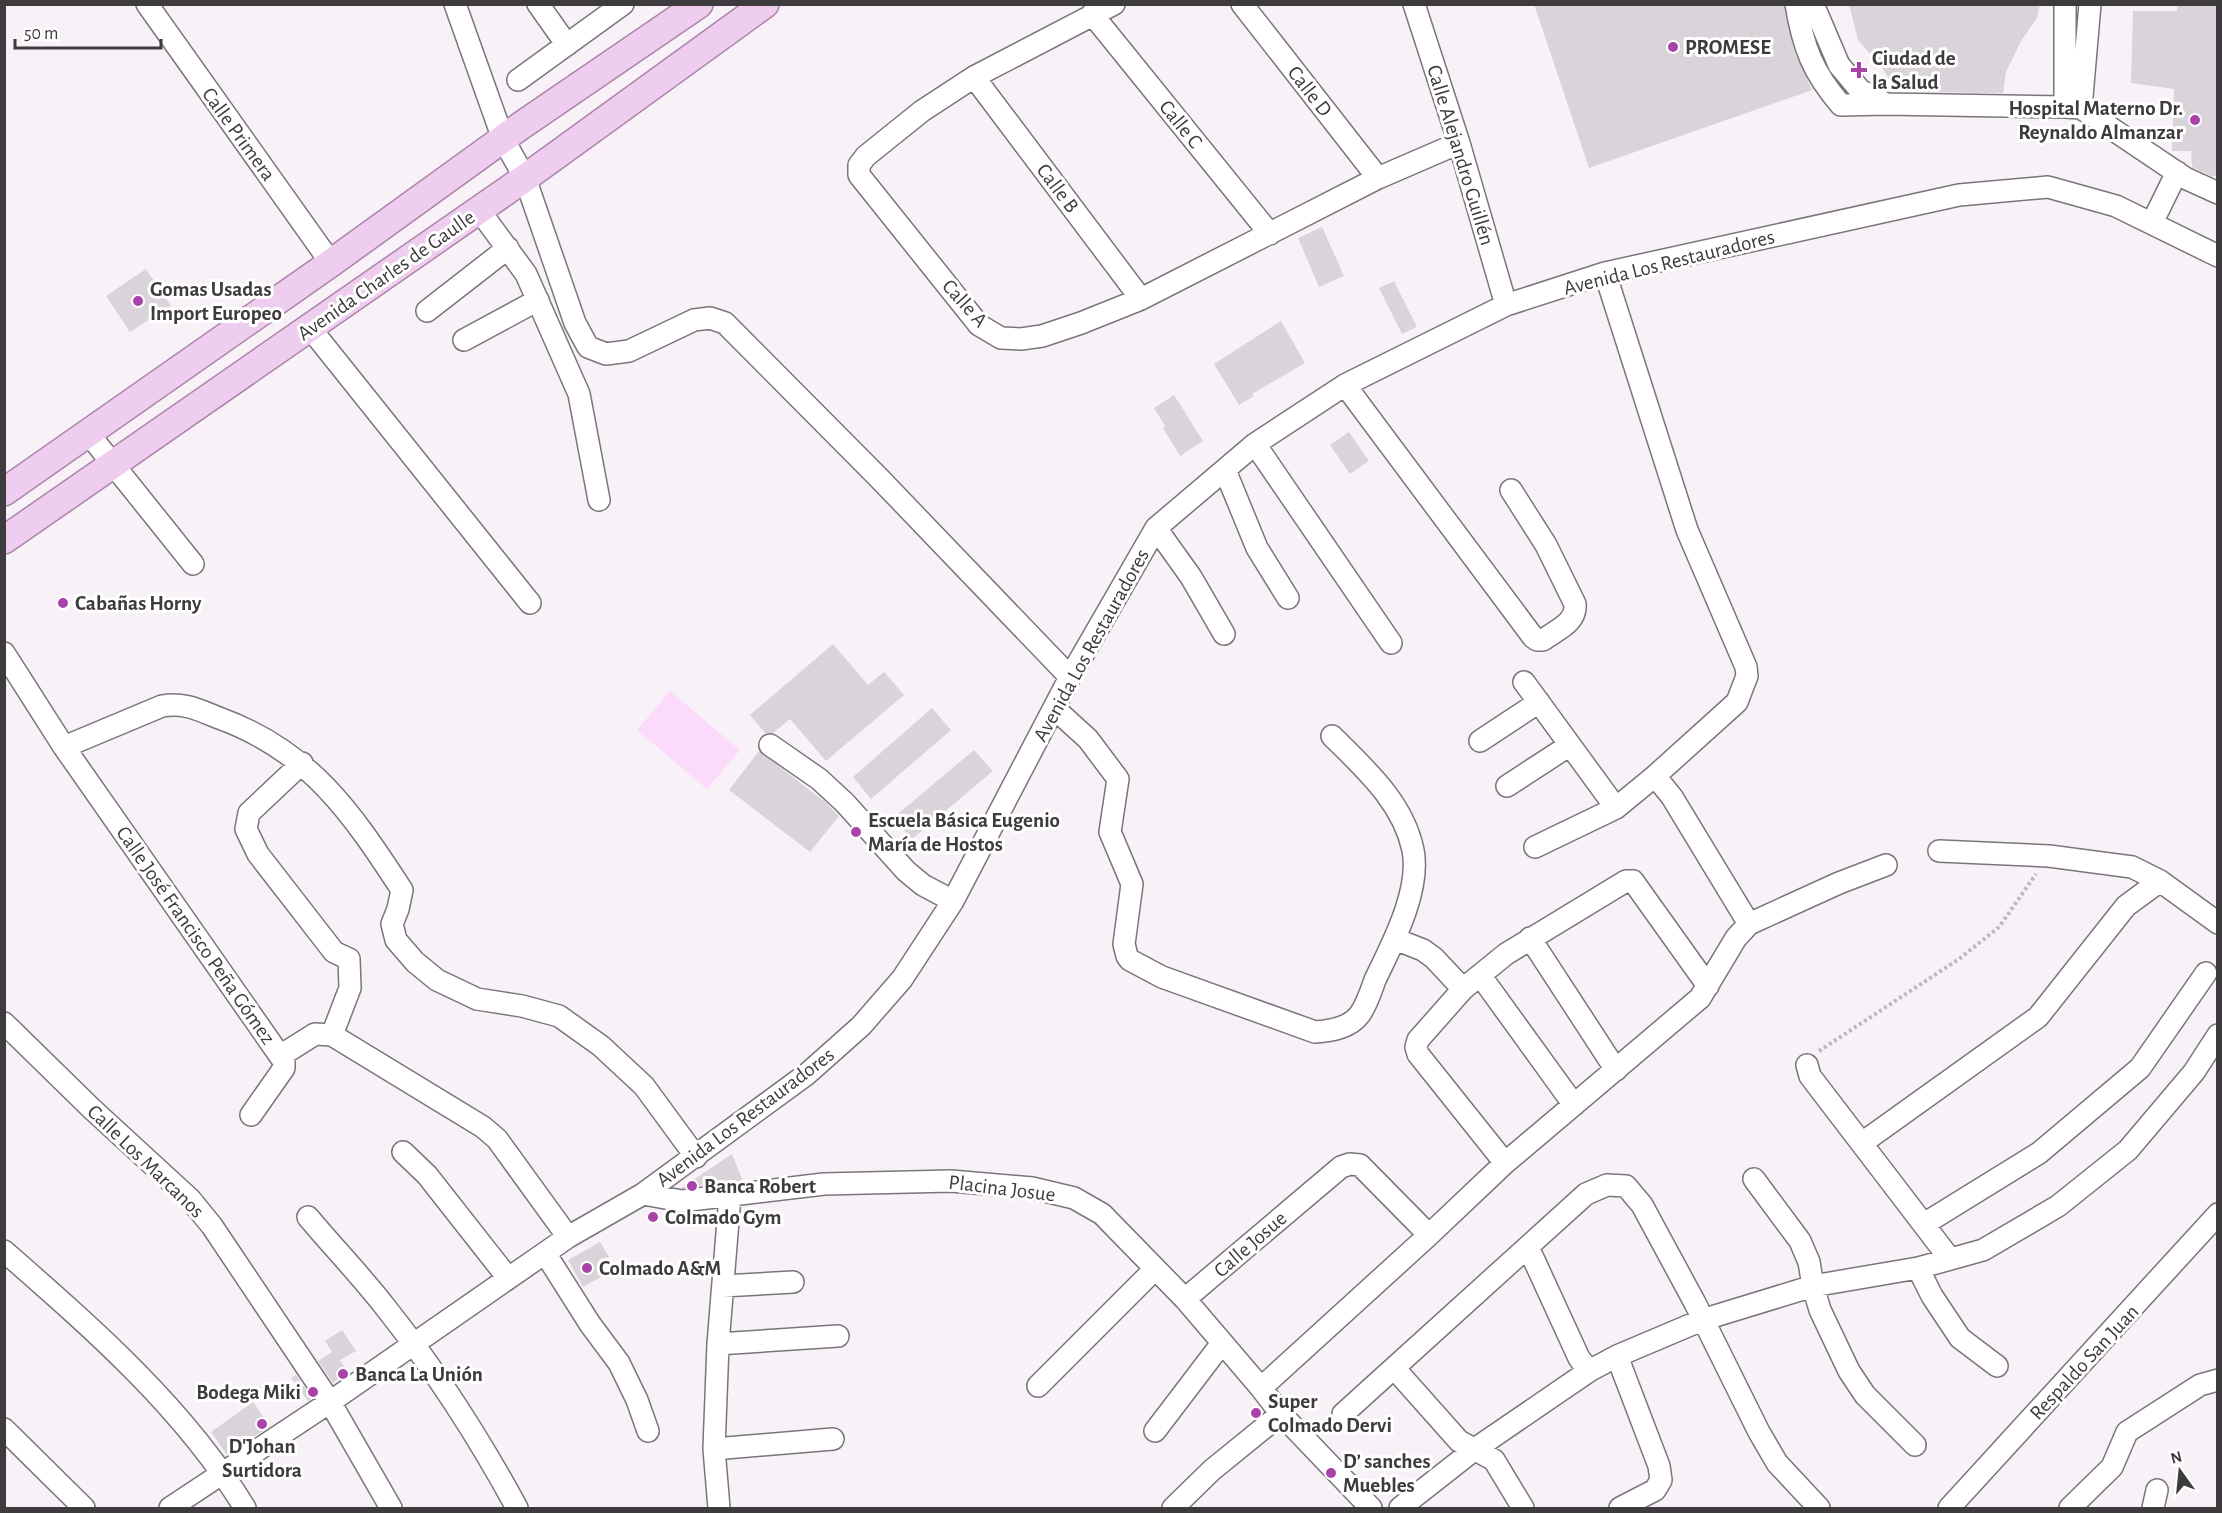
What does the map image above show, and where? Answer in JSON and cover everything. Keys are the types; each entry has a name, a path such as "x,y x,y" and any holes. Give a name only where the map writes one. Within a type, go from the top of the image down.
{"main road":[{"name":"Avenida Charles de Gaulle","path":"4,492 331,263 503,139 699,4"},
{"name":"Avenida Charles de Gaulle","path":"4,540 525,178 765,4"}],"street":[{"name":"Calle Primera","path":"147,4 331,263"},
{"path":"455,4 503,139 525,178 575,323 588,347 606,354 629,351 694,320 710,318 725,323 879,478 1070,677"},
{"path":"538,4 567,45"},
{"path":"518,80 623,4"},
{"name":"Calle A","path":"1114,4 974,77 922,111 866,156 859,165 859,175 979,325 1001,338 1021,339 1042,336 1141,298 1378,178 1459,143"},
{"name":"Calle D","path":"1242,4 1378,178"},
{"name":"Calle Alejandro Guillén","path":"1414,4 1459,143 1506,305"},
{"path":"1796,4 1810,61 1824,86 1840,105 2073,108 2176,172 2217,193"},
{"path":"1814,4 1839,64 1860,90 1886,104"},
{"path":"2065,4 2073,108"},
{"path":"2073,108 2090,4"},
{"name":"Calle C","path":"1092,14 1270,234"},
{"name":"Calle B","path":"974,77 1141,298"},
{"path":"2152,223 2176,172"},
{"name":"Avenida Los Restauradores","path":"170,1509 330,1402 568,1237 643,1194 807,1074 861,1026 902,979 953,901 1070,677 1156,528 1255,444 1345,385 1506,305 1605,273 1959,195 2048,187 2116,206 2217,256"},
{"path":"479,210 526,274 579,394 599,500"},
{"path":"427,310 507,248"},
{"path":"1535,846 1616,808 1737,702 1748,672 1687,530 1605,273"},
{"path":"464,340 538,300"},
{"path":"310,328 530,603"},
{"path":"1345,385 1533,637 1543,640 1572,620 1576,612 1575,604 1546,545 1511,490"},
{"path":"88,433 193,564"},
{"path":"1255,444 1391,643"},
{"path":"1225,470 1257,548 1288,598"},
{"path":"1156,528 1191,577 1224,634"},
{"name":"Calle José Francisco Peña Gómez","path":"4,653 64,747 280,1056 315,1034 332,1035"},
{"path":"1524,682 1616,808"},
{"path":"1480,741 1539,702"},
{"path":"64,747 162,706 176,704 246,728 302,763 353,818 402,890 392,924 396,939 415,962 437,980 477,999 522,1006 559,1016 601,1047 644,1086 696,1156"},
{"path":"1055,709 1088,739 1118,778 1110,832 1132,884 1124,944 1130,960 1162,977 1315,1032 1331,1031 1348,1024 1360,1014 1395,939 1414,881 1413,851 1404,822 1382,788 1332,736"},
{"path":"770,745 819,779 923,885 953,901"},
{"path":"1507,786 1570,745"},
{"path":"302,763 249,813 246,829 258,854 334,952 349,959 350,988 332,1035 490,1132 568,1237"},
{"path":"1655,776 1672,797 1749,924"},
{"path":"1939,851 2049,856 2132,867 2160,881 2217,923"},
{"path":"1261,1388 1505,1163 1700,998 1736,938 1749,924 1812,894 1886,865"},
{"path":"1505,1163 1418,1054 1416,1047 1418,1040 1463,989 1506,954 1530,938 1630,880 1633,881 1708,986"},
{"path":"1862,1143 2038,1017 2126,906 2160,881"},
{"path":"1530,938 1616,1070"},
{"path":"1395,939 1423,950 1434,958 1463,989"},
{"path":"1924,1224 2039,1153 2140,1068 2206,973"},
{"path":"1480,975 1574,1105"},
{"name":"Calle Los Marcanos","path":"4,1023 92,1109 190,1199 212,1226 330,1402 391,1509"},
{"path":"1400,1509 1475,1449 1589,1371 1617,1356 1702,1320 1813,1286 1918,1268 1983,1250 2058,1206 2128,1150 2194,1072 2217,1035"},
{"path":"251,1115 284,1068 284,1062 280,1056"},
{"path":"1807,1065 1810,1076 1950,1259"},
{"path":"403,1152 427,1175 508,1278"},
{"name":"Calle Josue","path":"1185,1299 1315,1188 1341,1167 1350,1164 1360,1165 1429,1235"},
{"path":"1754,1179 1800,1241 1809,1262 1820,1310 1849,1371 1865,1395 1915,1445"},
{"name":"Placina Josue","path":"643,1194 682,1202 824,1184 951,1181 1032,1188 1074,1198 1102,1214 1185,1299 1281,1414 1363,1506"},
{"path":"1343,1414 1586,1194 1607,1185 1626,1186 1642,1205 1695,1303 1744,1406 1777,1463 1819,1509"},
{"path":"719,1509 714,1449 718,1344 730,1196"},
{"name":"Respaldo San Juan","path":"1949,1509 2217,1214"},
{"path":"308,1217 386,1308 413,1344 488,1454 517,1509"},
{"path":"1528,1247 1580,1358 1589,1371"},
{"path":"4,1251 58,1298 155,1390 224,1474 245,1509"},
{"path":"545,1253 590,1324 619,1363 637,1400 648,1431"},
{"path":"1918,1268 1932,1296 1960,1338 1997,1366"},
{"path":"1038,1386 1155,1269"},
{"path":"723,1286 793,1282"},
{"path":"718,1344 838,1336"},
{"path":"1155,1431 1222,1343"},
{"path":"1617,1356 1659,1466 1661,1480 1655,1490 1620,1509"},
{"path":"1394,1368 1459,1441 1494,1460 1523,1509"},
{"path":"2070,1509 2112,1467 2127,1432 2200,1385 2217,1380"},
{"path":"1173,1509 1212,1470 1281,1414"},
{"path":"4,1429 84,1509"},
{"path":"714,1449 833,1439"}],"path":[{"path":"1807,1065 1812,1055 1959,959 1999,927 2049,856"}],"shaded area":[{"path":"670,691 740,750 707,789 637,730"}],"building":[{"name":"PROMESE","path":"1534,4 1784,4 1794,50 1812,90 1589,168"},
{"path":"1849,4 2040,4 2037,18 2021,41 2006,72 2003,93 1924,92 1894,88 1883,69 1858,40"},
{"name":"Hospital Materno Dr. Reynaldo Almanzar","path":"2178,4 2217,4 2217,176 2192,167 2191,151 2172,151 2174,89 2131,83 2133,11 2177,11"},
{"path":"1322,227 1344,276 1319,287 1298,238"},
{"name":"Gomas Usadas Import Europeo","path":"146,269 171,306 130,332 106,296"},
{"path":"1394,281 1417,327 1402,334 1379,288"},
{"path":"1281,321 1305,363 1252,394 1254,396 1239,405 1214,364"},
{"path":"1174,395 1203,441 1180,456 1154,408"},
{"path":"1349,432 1369,461 1350,474 1330,445"},
{"path":"833,644 868,685 884,672 904,695 826,761 790,719 773,733 765,733 750,715"},
{"path":"932,708 951,730 871,799 853,777"},
{"path":"974,750 993,771 912,839 893,818"},
{"path":"759,751 825,802 839,816 810,852 729,790"},
{"path":"732,1154 743,1181 681,1188"},
{"name":"Colmado A&M","path":"600,1242 609,1257 599,1263 606,1274 583,1287 568,1260"},
{"path":"342,1330 356,1351 340,1360 348,1372 333,1383 318,1361 332,1352 325,1341"},
{"path":"296,1375 312,1398 308,1401 291,1378"},
{"path":"253,1402 270,1426 227,1455 211,1432"}],"place":[{"name":"PROMESE","path":"1673,47"},
{"name":"Ciudad de la Salud","path":"1859,70"},
{"name":"Hospital Materno Dr. Reynaldo Almanzar","path":"2195,120"},
{"name":"Gomas Usadas Import Europeo","path":"138,301"},
{"name":"Cabañas Horny","path":"63,603"},
{"name":"Escuela Básica Eugenio María de Hostos","path":"856,832"},
{"name":"Banca Robert","path":"692,1186"},
{"name":"Colmado Gym","path":"653,1217"},
{"name":"Colmado A&M","path":"587,1268"},
{"name":"Banca La Unión","path":"343,1374"},
{"name":"Bodega Miki","path":"313,1392"},
{"name":"Super Colmado Dervi","path":"1256,1413"},
{"name":"D'Johan Surtidora","path":"262,1424"},
{"name":"D’ sanches Muebles","path":"1331,1473"}]}
